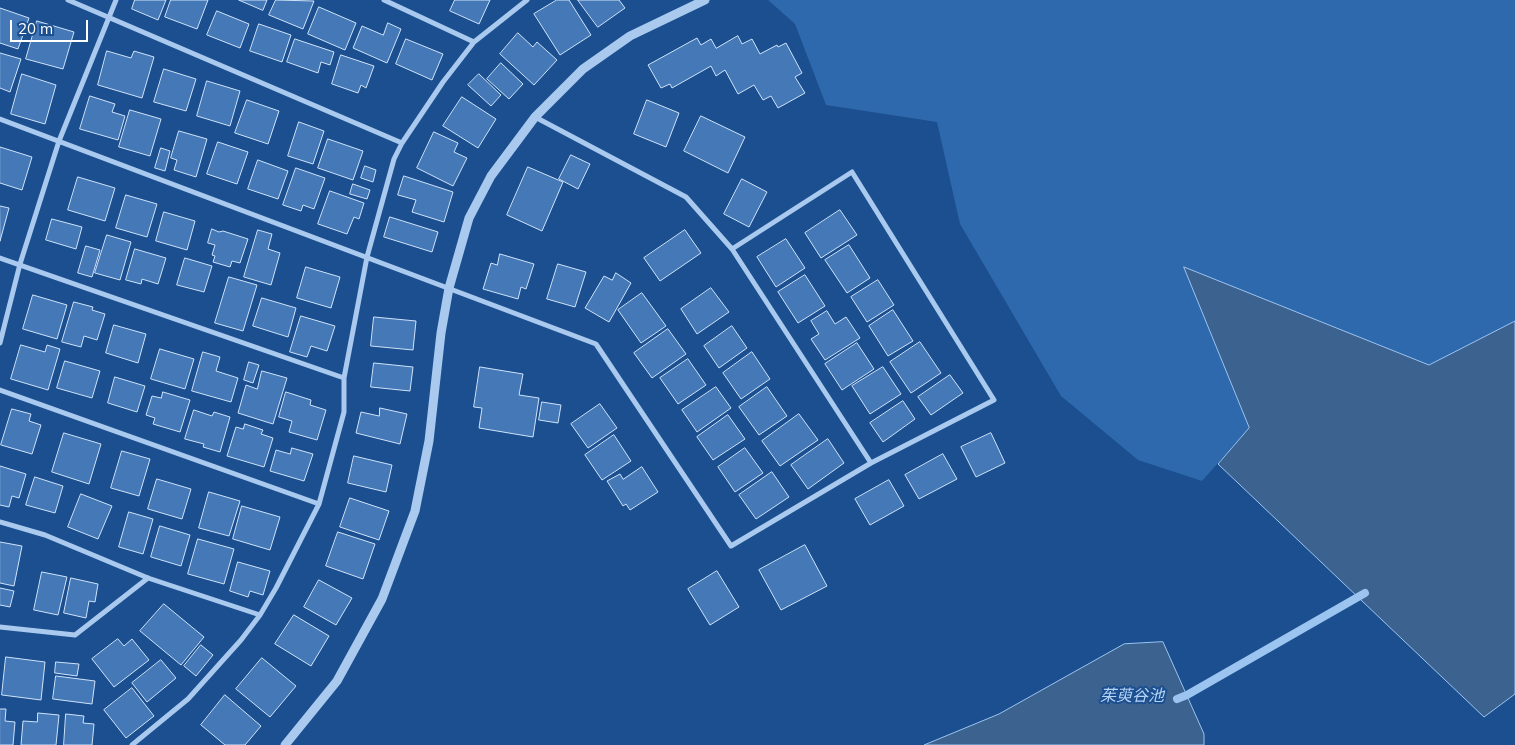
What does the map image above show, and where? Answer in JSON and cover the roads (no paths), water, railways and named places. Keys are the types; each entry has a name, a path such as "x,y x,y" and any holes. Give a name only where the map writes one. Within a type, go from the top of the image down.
{"street":[{"path":"68,0 402,142"},
{"path":"0,343 20,264 59,141 116,0"},
{"path":"384,0 474,42"},
{"path":"132,745 188,699 241,640 260,615 319,504 344,412 344,378 367,257 394,158 402,142 443,82 474,42 528,0"},
{"path":"285,745 337,681 382,598 416,511 430,442 441,333 449,288 469,218 491,176 535,117 582,69 630,36 705,0"},
{"path":"535,117 686,197 732,249 871,463"},
{"path":"0,119 596,344 730,546 871,463 994,400 852,172 732,249"},
{"path":"0,258 344,378"},
{"path":"0,390 319,504"},
{"path":"0,522 44,535 148,578 260,615"},
{"path":"0,627 75,636 148,578"}],"water":[{"path":"1184,267 1429,365 1515,321 1515,694 1484,717 1218,464 1249,428"},
{"name":"茱萸谷池","path":"1163,642 1204,734 1204,745 924,745 999,714 1124,644"}],"waterway":[{"path":"1177,699 1365,593"}]}
